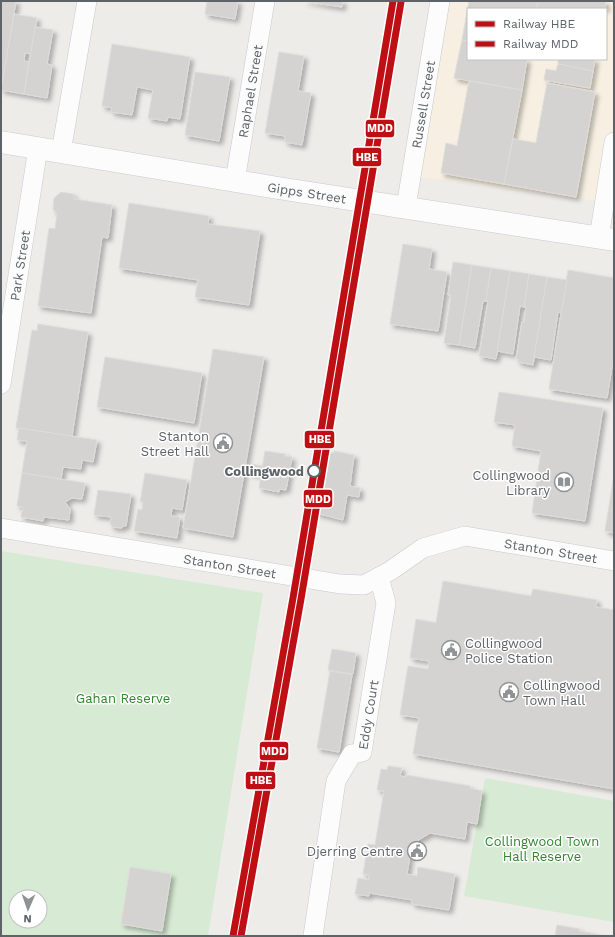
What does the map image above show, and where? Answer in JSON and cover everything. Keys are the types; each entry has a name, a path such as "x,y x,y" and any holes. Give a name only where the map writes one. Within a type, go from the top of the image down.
{"street":[{"path":"61,152 87,1"},
{"name":"Raphael Street","path":"235,181 265,1"},
{"name":"Russell Street","path":"406,207 440,1"},
{"name":"Gipps Street","path":"1,142 235,181 606,239"},
{"path":"606,239 614,142"},
{"name":"Park Street","path":"1,384 38,148"},
{"name":"Stanton Street","path":"1,528 340,584 364,585 423,548 465,536 614,561"},
{"name":"Eddy Court","path":"313,936 336,780 352,754 362,752 386,603 378,577"}],"shaded area":[{"path":"450,1 614,1 614,203 421,177"}],"green space":[{"name":"Gahan Reserve","path":"1,551 263,593 208,936 1,936"},
{"name":"Collingwood Town Hall Reserve","path":"485,778 614,801 614,922 464,896"}],"building":[{"path":"1,1 16,1 1,90"},
{"path":"207,1 238,1 235,19 205,14"},
{"path":"304,1 343,1 342,7"},
{"path":"469,1 538,1 536,8 468,8"},
{"path":"538,1 606,2 605,8 536,8"},
{"path":"467,12 467,41 462,40"},
{"path":"14,14 37,18 31,54 25,53 24,61 29,62 24,94 1,90"},
{"path":"35,27 53,30 47,64 52,65 47,98 24,94"},
{"path":"462,40 467,41 467,60 527,60 522,90 454,78"},
{"path":"112,44 190,57 180,119 168,117 167,121 148,118 153,90 137,87 132,115 111,112 112,108 102,106"},
{"path":"279,52 304,56 298,91 311,93 302,145 285,142 285,136 265,133"},
{"path":"558,60 595,60 593,71 558,64"},
{"path":"558,64 593,71 590,88 544,80 546,69 556,71"},
{"path":"195,72 230,77 219,141 185,135"},
{"path":"469,81 522,90 504,184 441,173 446,143 457,146"},
{"path":"547,83 595,92 576,197 504,184 513,139 536,143"},
{"path":"61,192 73,194 74,199 112,205 108,238 102,237 91,313 38,306 49,228 55,229 57,214 53,209 54,198"},
{"path":"129,203 209,216 208,224 260,231 249,305 195,297 198,280 119,268"},
{"path":"403,244 432,249 429,269 447,272 438,331 390,324"},
{"path":"453,262 472,265 459,345 444,343 451,295 448,295"},
{"path":"472,265 491,268 486,301 483,301 475,348 459,345"},
{"path":"491,268 510,271 496,359 479,356 488,302 486,301"},
{"path":"568,270 614,278 614,354 607,398 549,389"},
{"path":"510,271 529,274 524,307 520,306 513,354 497,351"},
{"path":"529,274 547,277 533,365 518,362 518,359 516,359 522,322 524,322 526,307 524,307"},
{"path":"547,277 567,280 561,313 558,312 551,360 534,357"},
{"path":"38,324 88,332 72,436 16,428 32,330 37,331"},
{"name":"Stanton Street Hall","path":"213,349 264,357 233,537 183,528"},
{"path":"105,357 202,373 194,423 97,407"},
{"name":"Collingwood Library","path":"499,392 603,408 585,521 532,513 541,451 512,446 515,425 494,422"},
{"path":"19,428 97,440 93,462 82,460 81,469 63,467 61,479 22,473 27,441 17,440"},
{"path":"265,451 285,454 285,456 292,457 286,490 279,489 279,492 259,488"},
{"path":"334,451 354,455 350,486 360,488 359,497 347,495 343,520 316,513 328,453 334,453"},
{"path":"252,464 262,466 261,475 250,473"},
{"path":"22,473 85,483 82,499 72,498 65,502 70,509 69,520 44,517 43,521 21,517 23,507 17,506"},
{"path":"145,473 187,480 182,510 172,508 171,516 180,517 177,538 134,531 138,509 142,510 143,502 140,502"},
{"path":"614,475 614,533 605,531"},
{"path":"98,490 131,494 126,526 122,526 122,528 112,527 112,525 110,525 111,517 94,515"},
{"name":"Collingwood Town Hall","path":"443,581 531,596 533,589 597,600 596,607 614,610 614,789 413,754 419,718 400,715 408,666 428,669 429,661 410,658 416,619 436,623"},
{"path":"332,649 356,653 353,674 328,670"},
{"path":"330,671 352,675 339,752 317,748"},
{"path":"388,766 402,768 400,776 406,777 406,775 470,786 470,788 482,791 477,824 467,822 465,839 430,833 412,844 407,874 417,876 418,867 455,874 449,910 412,904 412,900 369,893 369,896 355,894 358,878 369,880 369,875 363,874 368,844 375,845 384,791 377,790 381,769 387,770"},
{"path":"130,867 171,874 162,931 121,924"},
{"path":"557,925 580,929 579,931 607,936 555,936"}],"rail line":[{"name":"HBE","path":"233,936 293,598 393,1"},
{"name":"MDD","path":"241,936 301,599 401,2"}],"place":[{"name":"Stanton Street Hall","path":"223,443"},
{"name":"Collingwood","path":"314,471"},
{"name":"Collingwood Library","path":"564,482"},
{"name":"Collingwood Police Station","path":"451,650"},
{"name":"Collingwood Town Hall","path":"509,692"},
{"name":"Djerring Centre","path":"417,851"}]}
